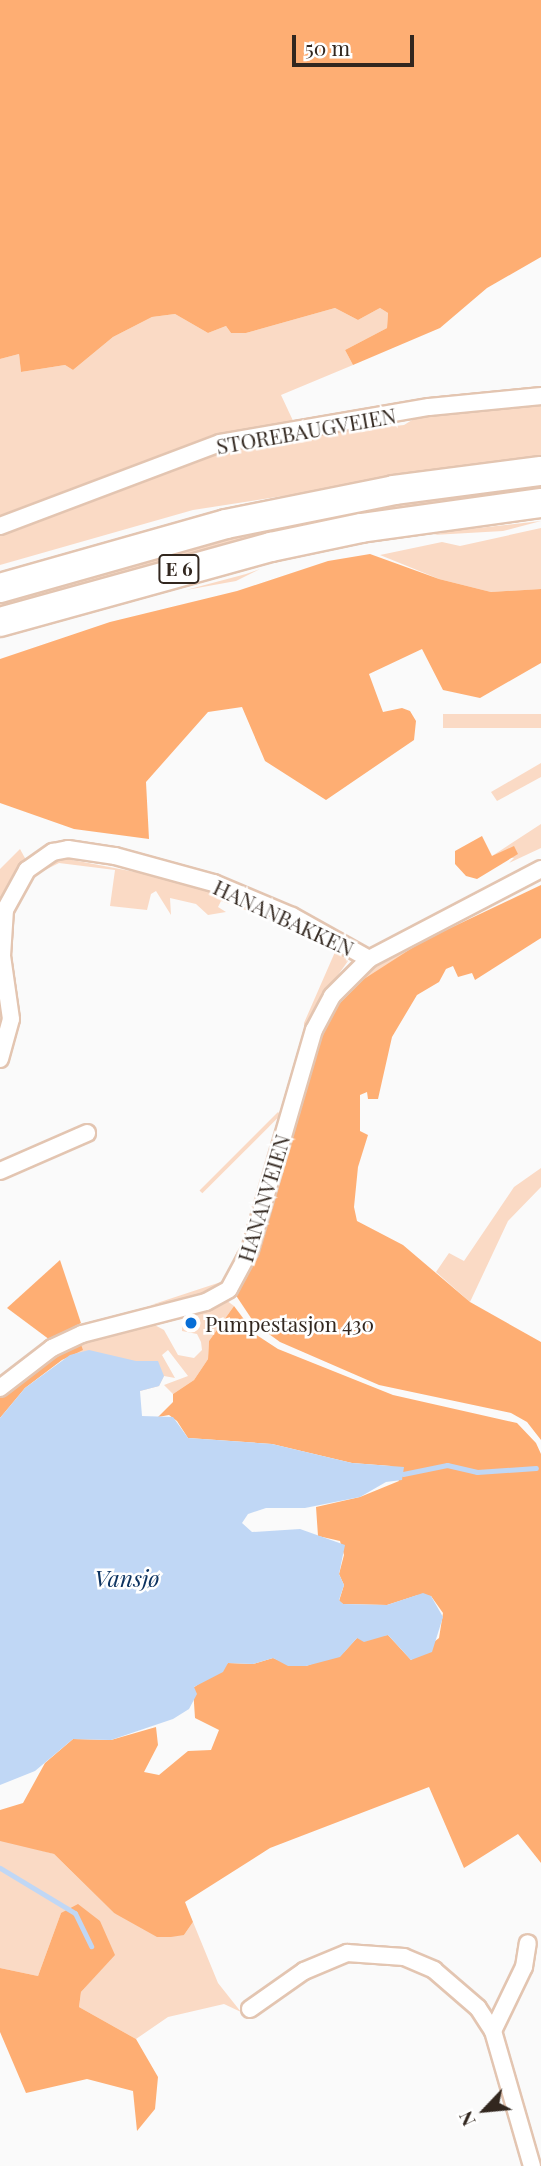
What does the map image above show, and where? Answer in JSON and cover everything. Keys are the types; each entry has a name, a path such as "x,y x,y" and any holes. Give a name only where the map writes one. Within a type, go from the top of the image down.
{"highway":[{"name":"E 6","path":"0,588 226,524 394,490 541,471"},
{"name":"E 6","path":"0,622 271,547 361,528 541,503"}],"street":[{"name":"STOREBAUGVEIEN","path":"0,526 220,443 429,407 541,396"},
{"name":"HANANBAKKEN","path":"0,1059 11,1019 2,956 5,910 27,870 53,852 68,849 115,856 214,883 292,916 369,959"},
{"name":"HANANVEIEN","path":"0,1388 52,1348 82,1334 206,1302 229,1289 250,1250 314,1030 332,996 369,959 541,869"},
{"path":"0,1171 87,1133"},
{"path":"493,2032 524,1967 528,1943"},
{"path":"250,2009 323,1960 347,1953 376,1953 404,1958 434,1970 478,2008 493,2032 534,2145 532,2166"}],"shaded area":[{"path":"0,0 541,0 541,257 487,288 440,328 353,365 345,350 387,328 388,313 380,308 358,320 335,308 246,333 231,333 226,326 208,333 175,314 152,317 113,337 73,370 65,365 21,372 19,354 0,359"},
{"path":"335,308 358,320 380,308 388,313 387,328 345,350 353,365 281,395 295,425 213,437 0,523 0,359 19,354 21,372 65,365 73,370 113,337 152,317 175,314 208,333 226,326 231,333 246,333"},
{"path":"541,404 541,456 193,510 0,565 0,532 213,451 256,441 404,425 417,417"},
{"path":"541,483 541,492 252,539 101,578 0,610 0,600 186,546 396,502"},
{"path":"541,521 503,531 433,535 451,531"},
{"path":"541,528 541,589 491,592 439,579 380,555 442,542 460,546"},
{"path":"370,554 439,579 491,592 541,589 541,663 480,698 443,690 422,649 369,674 383,712 402,708 410,711 416,721 414,740 326,800 265,761 242,707 208,712 146,782 149,839 74,829 0,803 0,659 110,622 237,591 328,561"},
{"path":"260,569 236,581 186,590 246,574"},
{"path":"443,714 541,714 541,728 443,728"},
{"path":"541,763 541,777 497,801 491,792"},
{"path":"541,824 541,848 509,863 514,858 492,856"},
{"path":"482,836 492,856 514,846 518,854 477,879 466,876 455,864 455,851"},
{"path":"20,849 26,860 0,906 0,869"},
{"path":"57,857 177,880 263,911 248,911 221,901 218,907 226,912 208,915 196,904 170,898 171,915 156,891 151,894 147,910 110,906 115,870 59,863 35,875 32,871"},
{"path":"541,878 423,941 333,1010 351,985 375,965"},
{"path":"541,885 541,938 475,980 472,973 458,977 453,966 446,969 439,982 417,995 392,1037 378,1099 368,1099 367,1092 360,1095 360,1131 368,1135 358,1167 354,1207 357,1221 403,1245 470,1302 541,1342 541,1440 527,1422 511,1413 379,1385 280,1342 255,1324 235,1294 251,1269 320,1034 333,1010 364,979 423,941"},
{"path":"306,934 336,948 348,961 323,996 304,1036 304,1023 335,952"},
{"path":"278,1112 281,1115 202,1193 200,1190"},
{"path":"541,1168 541,1187 508,1221 470,1302 436,1272 449,1253 464,1261 514,1187"},
{"path":"237,1251 241,1254 228,1280 212,1293 151,1305 227,1280"},
{"path":"60,1260 81,1323 50,1340 7,1308"},
{"path":"226,1300 234,1306 209,1341 208,1359 194,1380 173,1394 164,1385 188,1376 168,1350 162,1355 175,1378 164,1376 159,1386 140,1391 74,1353 80,1342 149,1322 164,1330 178,1355 194,1358 202,1350 201,1342 197,1334 182,1331 182,1320"},
{"path":"234,1306 255,1334 278,1349 393,1395 517,1423 536,1443 541,1454 541,1863 518,1834 464,1868 429,1787 270,1848 185,1902 193,1922 184,1935 157,1937 114,1913 54,1854 0,1841 0,1810 23,1803 45,1763 73,1739 111,1740 156,1727 158,1745 144,1772 159,1775 188,1751 211,1750 219,1730 195,1718 193,1688 228,1663 253,1664 273,1658 293,1666 306,1666 344,1652 357,1638 388,1635 411,1660 439,1638 443,1613 431,1596 418,1595 387,1605 343,1604 339,1601 344,1585 339,1574 344,1555 340,1541 318,1536 316,1507 360,1497 399,1481 391,1466 352,1463 272,1444 188,1438 177,1421 169,1415 158,1417 173,1402 173,1394 194,1380 208,1359 209,1341"},
{"path":"80,1342 83,1350 62,1360 25,1388 0,1418 0,1397 56,1354"},
{"path":"5,1840 54,1854 114,1913 184,1935 193,1922 218,1983 241,2012 224,2004 168,2017 136,2039 79,2007 81,1992 114,1955 61,1913 38,1976 0,1968 0,1841"},
{"path":"78,1904 100,1921 115,1955 81,1992 79,2007 136,2039 158,2077 155,2109 137,2131 133,2091 87,2079 26,2093 0,2032 0,1968 38,1976 61,1913"}],"water":[{"name":"Vansjø","path":"89,1350 136,1361 158,1361 164,1376 159,1386 140,1391 142,1416 173,1417 188,1438 272,1444 352,1463 404,1467 402,1480 386,1482 360,1497 305,1508 266,1508 248,1514 242,1523 252,1532 300,1529 345,1545 339,1574 344,1585 339,1600 343,1604 387,1605 423,1593 431,1596 443,1617 432,1652 411,1660 388,1635 364,1642 357,1638 340,1657 306,1666 288,1666 273,1658 253,1664 228,1663 223,1672 194,1687 197,1694 189,1709 173,1719 111,1740 73,1739 35,1771 0,1785 0,1418 25,1388 70,1355"}],"waterway":[{"path":"403,1474 447,1465 477,1472 536,1468"},
{"path":"0,1868 75,1913 91,1946"}],"place":[{"name":"Pumpestasjon 430","path":"191,1323"}]}
